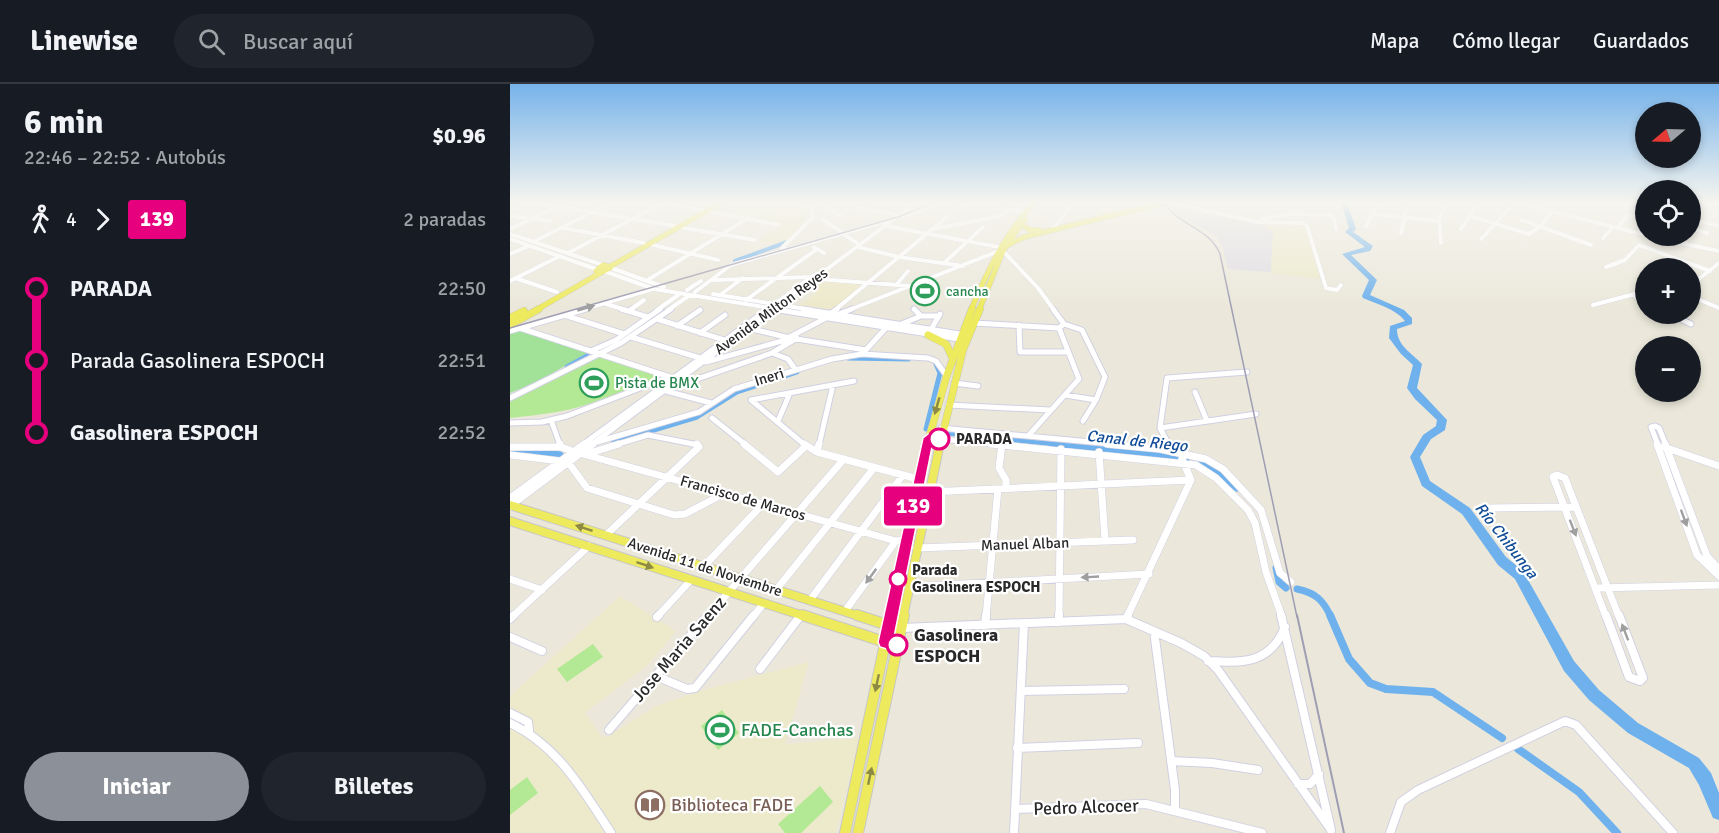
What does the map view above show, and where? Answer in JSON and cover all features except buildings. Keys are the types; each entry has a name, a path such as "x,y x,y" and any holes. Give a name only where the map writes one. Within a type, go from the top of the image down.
{"main road":[{"path":"510,325 658,237"},
{"path":"895,627 901,541 918,479 948,405 968,338 1005,237"},
{"path":"1002,241 1017,237"},
{"path":"1000,250 1024,237"},
{"path":"845,833 895,627 909,587 928,492 946,375 959,337 1000,250 1010,239"},
{"path":"510,318 604,268"},
{"path":"929,333 946,344 952,357"},
{"name":"Avenida 11 de Noviembre","path":"510,504 895,627"},
{"name":"Avenida 11 de Noviembre","path":"510,521 891,644"},
{"path":"858,833 891,644"}],"street":[{"path":"519,237 568,253 654,289 720,296 774,307"},
{"path":"535,242 545,237"},
{"path":"568,253 600,237"},
{"path":"607,237 718,260"},
{"path":"646,281 716,237"},
{"path":"738,237 755,240"},
{"path":"782,248 793,237"},
{"path":"510,398 532,389 631,337 731,264 823,237"},
{"path":"731,264 827,237"},
{"path":"847,237 857,245 899,257 963,267"},
{"name":"Avenida Milton Reyes","path":"564,461 584,453 724,340 774,307 868,237"},
{"path":"831,315 923,237"},
{"path":"956,237 1000,250 1038,288 1062,326 1068,352 1079,378 1028,436"},
{"path":"944,263 972,237"},
{"path":"1310,237 1326,288 1337,290 1341,285"},
{"path":"1440,237 1441,243"},
{"path":"1568,237 1591,245"},
{"path":"510,239 658,286 774,307 898,325 929,333"},
{"path":"809,243 824,253"},
{"path":"510,254 529,245"},
{"path":"1606,267 1625,260 1639,245 1710,271"},
{"path":"1696,246 1719,251"},
{"path":"746,300 818,249"},
{"path":"631,337 700,361 790,338 831,315 963,267 1000,250"},
{"path":"512,278 560,256"},
{"path":"1701,278 1719,263"},
{"path":"897,284 908,271"},
{"path":"512,278 557,292"},
{"path":"720,296 744,278"},
{"path":"711,280 814,278 912,286"},
{"path":"691,292 701,281"},
{"path":"510,331 654,289"},
{"path":"591,351 624,334 681,293"},
{"path":"1593,305 1633,295"},
{"path":"628,311 644,300"},
{"path":"1701,301 1719,308"},
{"path":"604,303 648,317"},
{"name":"Avenida Milton Reyes","path":"510,504 564,461 572,451 671,378 748,328 774,307"},
{"path":"914,309 921,316"},
{"path":"677,326 700,310"},
{"path":"898,325 921,316 939,314 929,333"},
{"path":"563,315 624,334"},
{"path":"700,333 725,315"},
{"path":"831,315 885,329 968,338"},
{"path":"657,319 724,340"},
{"path":"974,323 1075,326 1086,335 1105,377 1096,400 1083,421"},
{"path":"1019,326 1020,352 1068,352"},
{"path":"520,328 671,378"},
{"path":"748,328 864,352 885,329"},
{"path":"664,390 772,352 797,339"},
{"path":"772,352 788,359 795,369"},
{"name":"Ineri","path":"594,443 692,414 734,389 795,369 864,352 934,359 946,375"},
{"path":"1191,480 1179,456 1160,428 1167,378 1247,372"},
{"path":"510,423 551,420 597,406 633,390 671,378"},
{"path":"854,381 751,400 806,446 817,452 918,479"},
{"path":"954,383 978,386"},
{"path":"817,452 833,385"},
{"path":"664,390 711,403"},
{"path":"1195,392 1207,421"},
{"path":"778,421 790,393"},
{"path":"1065,395 1096,400"},
{"path":"948,405 1050,410"},
{"path":"1160,428 1256,414"},
{"path":"712,418 778,472 806,446"},
{"path":"551,420 561,447"},
{"path":"510,447 561,447 584,453 652,435 696,444 699,447 606,536"},
{"path":"936,435 1028,436 1179,456 1217,464 1246,492 1260,510 1280,573 1291,582"},
{"path":"936,435 1061,449 1179,456 1216,478 1248,510 1256,523 1266,572 1285,626 1332,832"},
{"path":"985,625 992,545 1002,489 1006,480 999,468 1002,443"},
{"path":"1661,446 1719,466"},
{"path":"1661,446 1707,556 1719,569"},
{"path":"1661,446 1697,555 1719,576"},
{"path":"1059,622 1061,449"},
{"path":"1099,452 1105,540"},
{"name":"Francisco de Marcos","path":"584,453 901,541"},
{"path":"510,454 564,461 587,488 679,516 725,493"},
{"name":"Jose Maria Saenz","path":"609,730 844,459"},
{"path":"776,590 874,468"},
{"path":"810,600 863,532 903,475"},
{"path":"1557,475 1564,478 1576,507 1642,678 1640,681 1629,677 1553,477 1557,475"},
{"path":"928,492 1191,480"},
{"path":"1126,619 1191,480"},
{"path":"703,567 763,504"},
{"path":"1490,508 1576,507"},
{"name":"Manuel Alban","path":"917,548 1133,540"},
{"path":"845,611 901,541"},
{"path":"510,619 589,546"},
{"path":"909,587 1149,574"},
{"path":"510,579 542,590"},
{"path":"657,617 691,580"},
{"path":"1597,588 1719,585"},
{"path":"656,676 687,689 695,688 763,604"},
{"path":"760,669 801,615"},
{"path":"895,627 1126,619 1180,643 1218,670 1332,832"},
{"path":"1014,833 1024,623"},
{"path":"1208,661 1247,662 1262,657 1281,640 1285,626"},
{"path":"1154,631 1175,790 1175,811"},
{"path":"510,637 542,651"},
{"path":"1021,691 1124,689"},
{"path":"510,713 528,722 529,730"},
{"path":"1390,833 1401,802 1418,790 1565,721 1576,725 1673,833"},
{"path":"510,723 529,730 556,755 611,833"},
{"path":"1017,748 1138,743"},
{"path":"1171,761 1212,763 1258,770"},
{"path":"1298,784 1310,784 1318,774"},
{"name":"Pedro Alcocer","path":"1015,809 1146,804 1262,833"}],"shaded area":[{"path":"766,237 789,237 782,244 759,242"},
{"path":"1217,237 1273,237 1271,272 1228,269 1223,248"},
{"path":"1273,237 1308,237 1321,279 1271,273"},
{"path":"818,280 865,284 831,312 799,306 817,292 806,289"},
{"path":"620,596 676,631 649,664 585,713 602,737 607,737 656,706 703,690 809,662 785,744 859,738 836,833 510,833 510,696"}],"green space":[{"path":"519,330 587,353 539,381 510,393 510,332"},
{"name":"Pista de BMX","path":"597,355 662,377 582,406 552,413 510,418 510,398"},
{"path":"593,644 603,657 567,682 557,669"},
{"name":"FADE-Canchas","path":"722,710 739,733 718,750 701,726"},
{"path":"527,777 538,793 510,815 510,790"},
{"path":"820,786 833,802 801,833 785,833 778,824"}],"waterway":[{"name":"Río Chibunga","path":"1355,237 1369,246 1367,249 1346,254 1373,280 1366,296 1401,312 1408,318 1409,322 1393,328 1393,338 1418,364 1412,388 1442,420 1441,428 1427,437 1415,457 1426,483 1466,511 1502,561 1519,575 1569,666 1594,695 1633,728 1694,763 1705,779 1719,812"},
{"name":"Canal de Riego","path":"735,261 787,242"},
{"name":"Canal de Riego","path":"567,367 587,356"},
{"name":"Canal de Riego","path":"848,358 909,359"},
{"name":"Canal de Riego","path":"926,429 940,373 936,364"},
{"name":"Canal de Riego","path":"614,442 697,417 737,392 797,372"},
{"name":"Canal de Riego","path":"947,433 1066,445"},
{"name":"Canal de Riego","path":"1052,444 1187,458"},
{"name":"Canal de Riego","path":"510,450 531,450 560,455"},
{"name":"Canal de Riego","path":"1197,460 1208,464 1237,488"},
{"name":"Canal de Riego","path":"1276,568 1279,582 1286,588"},
{"name":"Canal de Riego","path":"1297,589 1318,598 1330,616"},
{"name":"Canal de Riego","path":"1330,616 1349,659 1370,683 1386,689 1433,692 1502,738"},
{"name":"Canal de Riego","path":"1518,749 1579,792 1617,833"}],"railway":[{"path":"510,328 828,237"},
{"path":"1208,237 1220,254 1297,617"},
{"path":"1297,615 1344,833"}],"bus line":[{"name":"139","path":"897,645 886,642 905,540 928,438 939,439"}],"place":[{"name":"cancha","path":"925,291"},
{"name":"Pista de BMX","path":"594,383"},
{"name":"PARADA","path":"939,439"},
{"name":"Parada Gasolinera ESPOCH","path":"898,579"},
{"name":"Gasolinera ESPOCH","path":"897,645"},
{"name":"FADE-Canchas","path":"720,730"},
{"name":"Biblioteca FADE","path":"650,805"}]}
